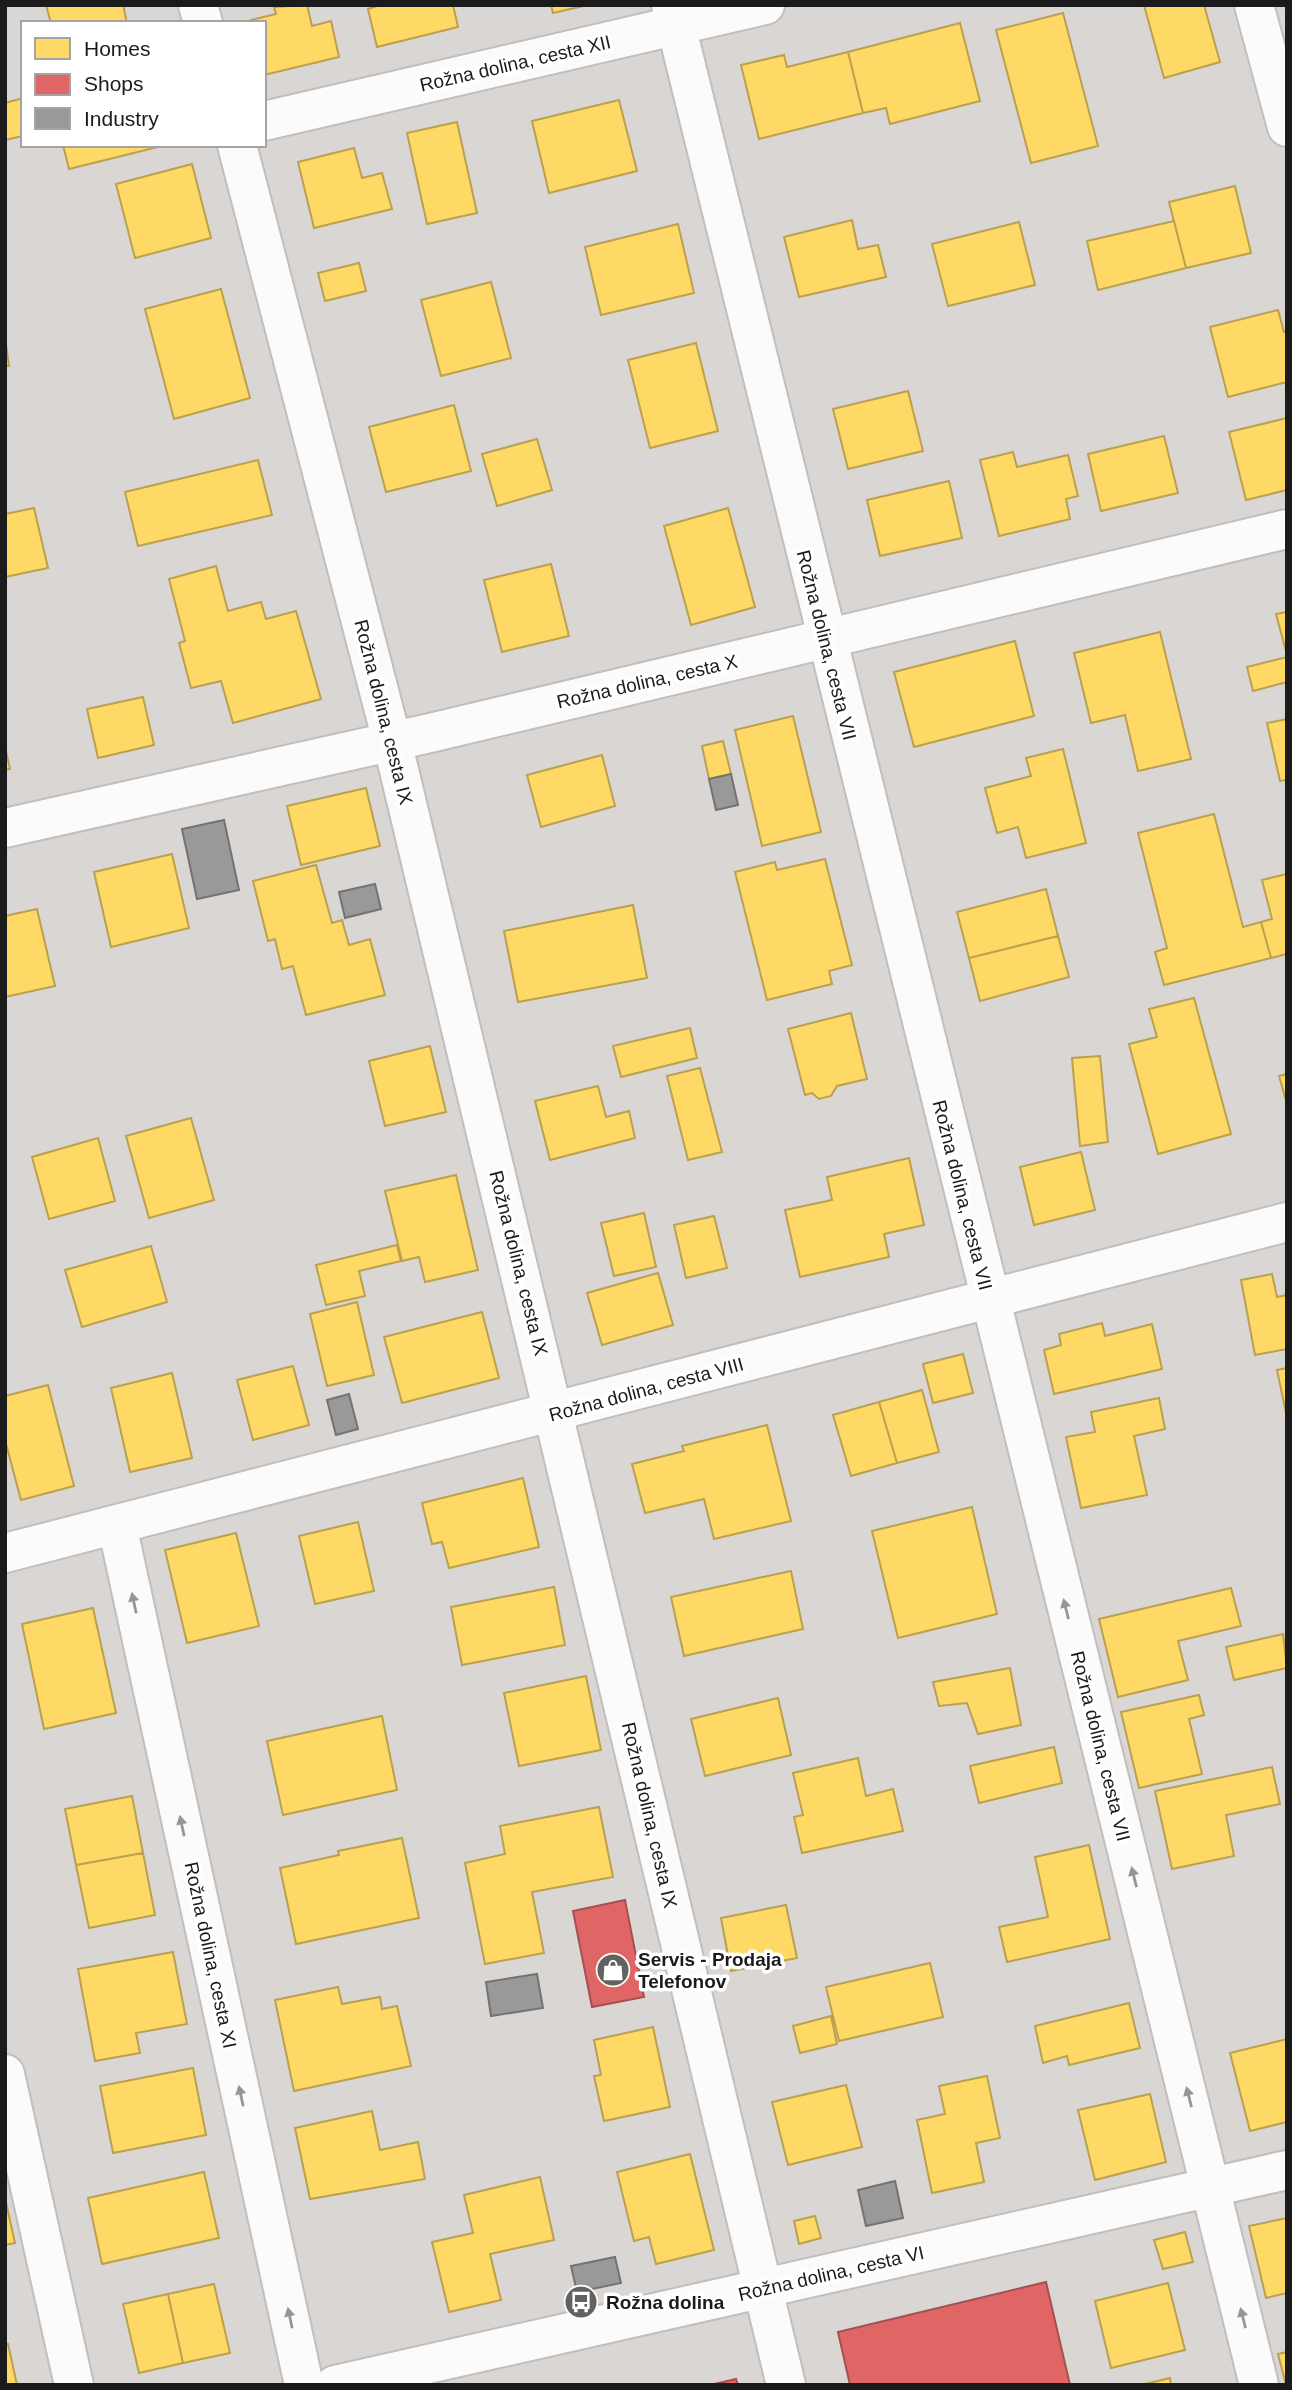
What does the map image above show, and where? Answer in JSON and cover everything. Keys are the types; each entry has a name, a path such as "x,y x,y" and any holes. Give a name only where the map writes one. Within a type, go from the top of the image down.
{"street":[{"name":"Rožna dolina, cesta XII","path":"266,120 674,16 765,5"},
{"path":"1254,5 1287,127"},
{"name":"Rožna dolina, cesta VII","path":"674,16 825,639 1259,2385"},
{"name":"Rožna dolina, cesta IX","path":"238,147 393,741 786,2385"},
{"name":"Rožna dolina, cesta X","path":"5,828 393,741 1287,530"},
{"name":"Rožna dolina, cesta VIII","path":"5,1553 1287,1222"},
{"name":"Rožna dolina, cesta XI","path":"117,1525 304,2385"},
{"path":"5,2074 74,2385"},
{"name":"Rožna dolina, cesta VI","path":"335,2385 1210,2185 1287,2170"}],"shaded area":[{"path":"5,5 1287,5 1287,2385 5,2385"}],"building: Homes":[{"path":"46,5 123,5 127,21 50,21"},
{"path":"307,5 312,26 331,21 339,57 266,75 266,21 251,20 276,14 274,7"},
{"path":"380,5 453,5 458,27 377,47 368,9"},
{"path":"551,5 588,5 553,13"},
{"path":"1144,5 1204,5 1220,62 1164,78"},
{"path":"1063,13 1098,146 1031,163 996,30"},
{"path":"960,23 980,101 890,124 886,108 863,113 848,52"},
{"path":"848,52 863,113 759,139 741,65 784,55 787,67"},
{"path":"21,99 21,136 5,140 5,103"},
{"path":"619,100 637,171 549,193 532,121"},
{"path":"457,122 477,213 427,224 407,133"},
{"path":"64,147 158,147 69,169"},
{"path":"354,148 362,178 382,173 392,209 314,228 298,162"},
{"path":"192,164 211,238 135,258 116,184"},
{"path":"1235,186 1251,253 1186,268 1169,202"},
{"path":"852,220 858,249 878,245 886,277 799,297 784,237"},
{"path":"1174,221 1186,268 1098,290 1087,241"},
{"path":"1019,222 1035,285 948,306 932,244"},
{"path":"678,224 694,293 601,315 585,247"},
{"path":"359,263 366,291 325,301 318,273"},
{"path":"491,282 511,358 441,376 421,300"},
{"path":"221,289 250,398 174,419 145,309"},
{"path":"1278,310 1284,332 1287,331 1287,382 1228,397 1210,327"},
{"path":"5,337 9,366 5,366"},
{"path":"696,343 718,431 650,448 628,360"},
{"path":"908,391 923,451 848,469 833,409"},
{"path":"454,405 471,471 386,492 369,427"},
{"path":"1287,418 1287,490 1246,500 1229,432"},
{"path":"1164,436 1178,493 1101,511 1088,454"},
{"path":"537,439 552,490 497,506 482,454"},
{"path":"1013,452 1017,467 1068,455 1078,496 1066,499 1070,519 999,536 980,460"},
{"path":"258,460 272,515 138,546 125,492"},
{"path":"949,481 962,538 880,556 867,500"},
{"path":"34,508 48,568 5,577 5,514"},
{"path":"728,508 755,607 691,625 664,526"},
{"path":"551,564 569,636 502,652 484,580"},
{"path":"216,566 228,611 261,602 266,619 296,611 321,699 233,723 221,681 191,688 179,643 185,641 169,579"},
{"path":"1287,612 1287,655 1276,614"},
{"path":"1160,632 1191,759 1138,771 1125,715 1091,723 1074,653"},
{"path":"1015,641 1034,716 914,747 894,672"},
{"path":"1287,657 1287,682 1253,691 1247,667"},
{"path":"143,697 154,745 98,758 87,709"},
{"path":"793,716 821,832 762,846 735,730"},
{"path":"1287,719 1287,780 1280,781 1267,723"},
{"path":"723,741 731,774 709,779 702,746"},
{"path":"5,747 10,769 5,770"},
{"path":"1063,749 1086,843 1026,858 1018,827 997,833 985,788 1031,776 1026,758"},
{"path":"602,755 615,806 541,827 527,775"},
{"path":"366,788 380,846 301,865 287,806"},
{"path":"1214,814 1243,927 1261,922 1271,958 1164,985 1155,952 1167,948 1138,833"},
{"path":"172,854 189,928 111,947 94,872"},
{"path":"825,859 852,965 829,971 832,984 767,1000 735,872 775,862 777,870"},
{"path":"316,865 332,923 342,920 349,945 370,939 385,995 306,1015 293,966 282,969 275,939 268,941 253,881"},
{"path":"1287,874 1287,954 1271,958 1261,922 1272,919 1262,880"},
{"path":"1046,889 1058,936 969,958 957,912"},
{"path":"633,905 647,978 518,1002 504,931"},
{"path":"37,909 55,986 5,997 5,916"},
{"path":"1058,936 1069,977 980,1001 969,958"},
{"path":"1194,998 1231,1134 1158,1154 1129,1044 1157,1037 1149,1009"},
{"path":"851,1013 867,1079 837,1086 831,1096 819,1099 812,1093 805,1095 788,1029"},
{"path":"690,1028 697,1058 621,1077 613,1046"},
{"path":"430,1046 446,1112 385,1126 369,1061"},
{"path":"1100,1056 1108,1142 1080,1146 1072,1058"},
{"path":"700,1068 722,1152 688,1160 667,1076"},
{"path":"1287,1074 1287,1104 1279,1076"},
{"path":"598,1086 606,1117 629,1111 635,1138 550,1160 535,1101"},
{"path":"191,1118 214,1200 149,1218 126,1136"},
{"path":"98,1138 115,1201 49,1219 32,1157"},
{"path":"1081,1152 1095,1210 1034,1225 1020,1167"},
{"path":"909,1158 924,1225 884,1234 889,1257 800,1277 785,1210 832,1200 827,1177"},
{"path":"456,1175 478,1270 425,1282 419,1257 402,1261 385,1191"},
{"path":"644,1213 656,1267 614,1276 601,1223"},
{"path":"714,1216 727,1268 686,1278 674,1225"},
{"path":"397,1245 401,1261 359,1271 365,1296 326,1305 316,1265"},
{"path":"151,1246 167,1302 82,1327 65,1270"},
{"path":"658,1273 673,1325 602,1345 587,1293"},
{"path":"1272,1274 1277,1297 1287,1295 1287,1349 1255,1355 1241,1280"},
{"path":"357,1302 374,1375 327,1386 310,1314"},
{"path":"482,1312 499,1378 402,1403 384,1337"},
{"path":"1102,1323 1105,1336 1152,1324 1162,1369 1054,1394 1044,1350 1061,1345 1059,1334"},
{"path":"963,1354 973,1393 933,1403 923,1364"},
{"path":"293,1366 309,1425 253,1440 237,1380"},
{"path":"1287,1368 1287,1413 1286,1413 1277,1370"},
{"path":"172,1373 192,1458 130,1472 111,1388"},
{"path":"48,1385 74,1486 21,1500 5,1440 5,1396"},
{"path":"922,1390 939,1452 897,1463 879,1402"},
{"path":"1159,1398 1165,1429 1134,1436 1147,1495 1081,1508 1066,1437 1095,1432 1091,1412"},
{"path":"879,1402 897,1463 851,1476 833,1415"},
{"path":"767,1425 791,1521 714,1539 704,1499 645,1513 632,1464 684,1451 682,1446"},
{"path":"523,1478 539,1547 449,1568 442,1542 432,1544 422,1503"},
{"path":"972,1507 997,1614 898,1638 872,1531"},
{"path":"358,1522 374,1591 315,1604 299,1536"},
{"path":"236,1533 259,1626 187,1643 165,1550"},
{"path":"791,1571 803,1629 684,1656 671,1597"},
{"path":"554,1587 565,1645 462,1665 451,1607"},
{"path":"1231,1588 1241,1626 1178,1641 1188,1680 1118,1697 1099,1619"},
{"path":"93,1608 116,1713 44,1729 22,1624"},
{"path":"1283,1634 1287,1668 1234,1680 1226,1647"},
{"path":"1010,1668 1021,1725 978,1734 967,1703 939,1706 933,1682"},
{"path":"586,1676 601,1750 519,1766 504,1693"},
{"path":"1199,1695 1204,1715 1189,1719 1202,1774 1139,1788 1121,1712"},
{"path":"778,1698 791,1755 705,1776 691,1719"},
{"path":"382,1716 397,1790 283,1815 267,1741"},
{"path":"1054,1747 1062,1783 979,1803 970,1766"},
{"path":"858,1758 866,1796 893,1789 903,1831 802,1853 794,1817 803,1815 793,1773"},
{"path":"1272,1767 1280,1804 1226,1815 1234,1856 1172,1869 1155,1791"},
{"path":"132,1796 143,1853 76,1865 65,1809"},
{"path":"599,1807 613,1877 532,1892 544,1953 485,1964 465,1863 505,1854 500,1826"},
{"path":"402,1838 419,1918 296,1944 280,1868 339,1855 338,1851"},
{"path":"1089,1845 1110,1939 1007,1962 999,1927 1048,1917 1035,1857"},
{"path":"143,1853 155,1915 89,1928 76,1865"},
{"path":"786,1905 797,1958 731,1971 721,1918"},
{"path":"173,1952 187,2024 136,2033 140,2053 95,2061 78,1969"},
{"path":"930,1963 943,2017 839,2041 826,1987"},
{"path":"338,1987 342,2004 380,1997 382,2009 397,2006 411,2066 294,2091 275,2000"},
{"path":"1129,2003 1140,2048 1069,2065 1067,2056 1043,2063 1035,2026"},
{"path":"831,2016 837,2044 800,2053 793,2026"},
{"path":"653,2027 670,2107 604,2121 594,2076 601,2075 594,2040"},
{"path":"1287,2039 1287,2122 1250,2131 1230,2053"},
{"path":"193,2068 206,2135 113,2153 100,2086"},
{"path":"987,2076 1000,2138 976,2143 984,2182 932,2193 917,2120 945,2114 939,2086"},
{"path":"846,2085 862,2147 788,2165 772,2102"},
{"path":"1150,2094 1166,2162 1095,2180 1078,2110"},
{"path":"372,2111 380,2150 418,2142 425,2179 310,2199 295,2128"},
{"path":"690,2154 714,2250 656,2264 649,2237 634,2241 617,2172"},
{"path":"204,2172 219,2238 102,2264 88,2198"},
{"path":"540,2177 554,2240 490,2254 501,2300 449,2312 432,2242 473,2233 464,2195"},
{"path":"5,2198 15,2243 5,2245"},
{"path":"815,2216 821,2238 799,2244 794,2221"},
{"path":"1287,2218 1287,2293 1266,2298 1249,2226"},
{"path":"1185,2232 1193,2262 1163,2269 1154,2240"},
{"path":"1168,2283 1185,2350 1111,2368 1095,2301"},
{"path":"214,2284 230,2353 183,2363 168,2294"},
{"path":"168,2294 183,2363 139,2373 123,2304"},
{"path":"5,2344 8,2344 17,2385 5,2385"},
{"path":"1287,2352 1287,2385 1286,2385 1278,2354"},
{"path":"1170,2378 1171,2385 1141,2385"}],"building: Shops":[{"path":"625,1900 644,1997 592,2007 573,1911"},
{"path":"1046,2282 1070,2385 850,2385 838,2332"},
{"path":"736,2379 738,2385 710,2385"}],"building: Industry":[{"path":"731,774 738,805 716,810 709,779"},
{"path":"224,820 239,890 197,899 182,829"},
{"path":"375,884 381,909 345,918 339,892"},
{"path":"349,1394 358,1429 336,1435 327,1400"},
{"path":"537,1974 543,2008 491,2016 486,1982"},
{"path":"895,2181 903,2218 866,2226 858,2190"},
{"path":"615,2257 621,2283 577,2292 571,2266"}],"place":[{"name":"Servis - Prodaja Telefonov","path":"613,1970"},
{"name":"Rožna dolina","path":"581,2302"}]}
